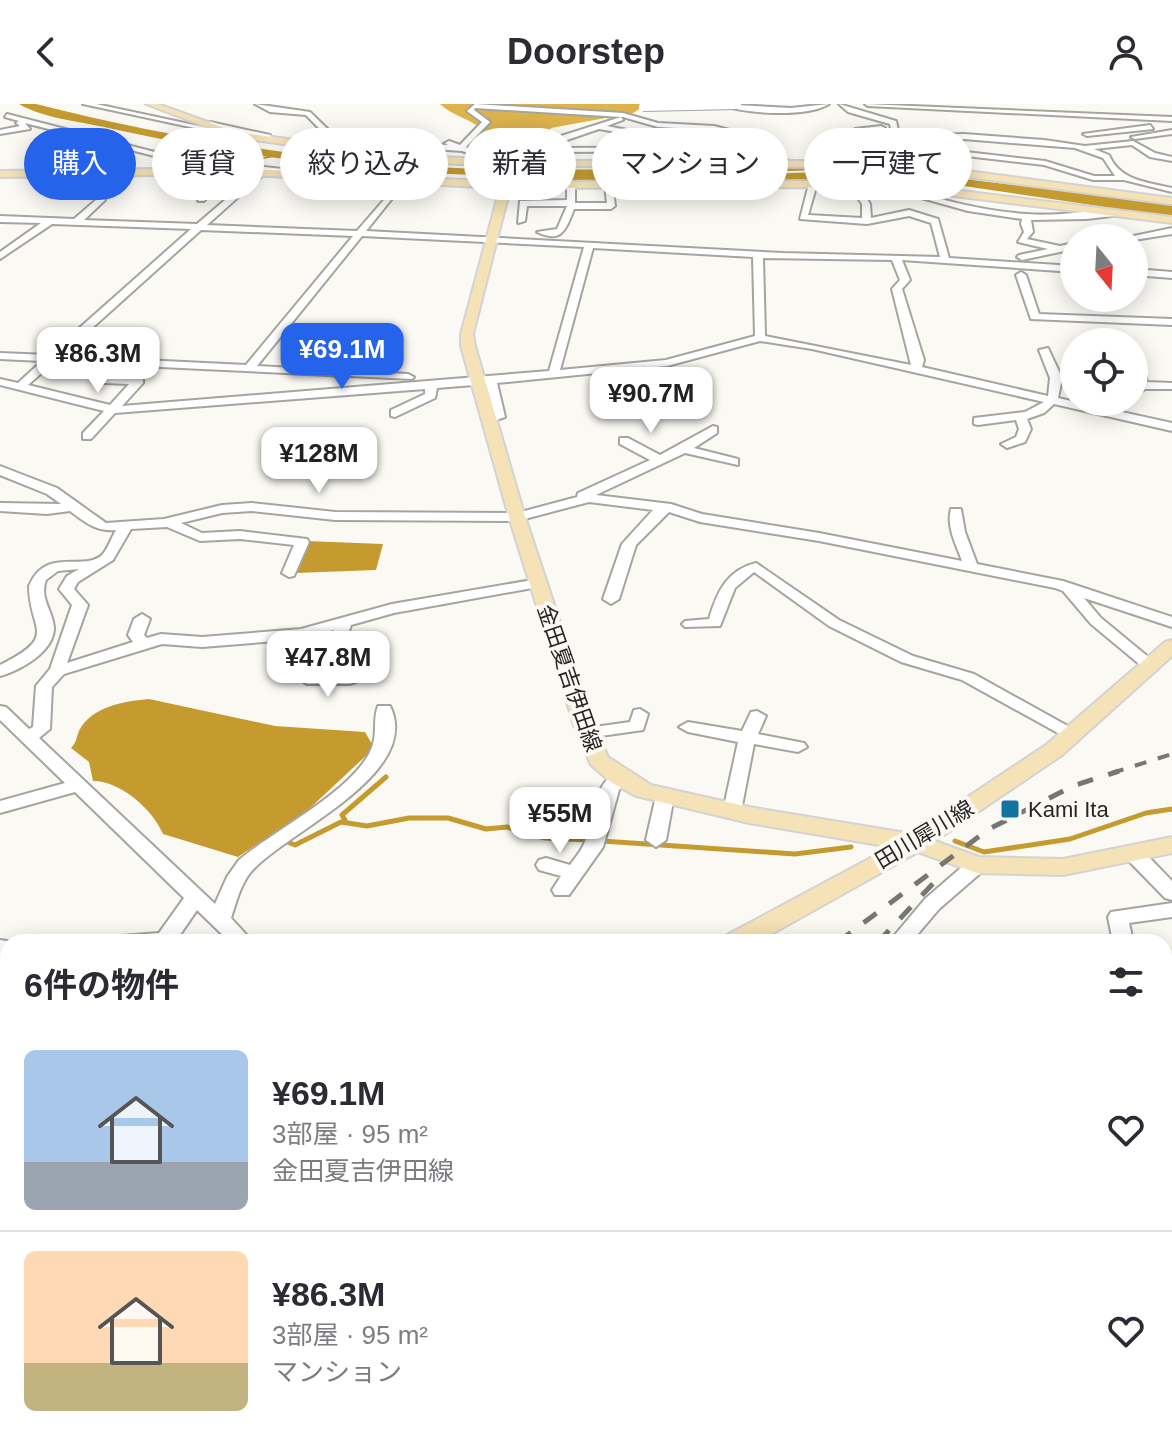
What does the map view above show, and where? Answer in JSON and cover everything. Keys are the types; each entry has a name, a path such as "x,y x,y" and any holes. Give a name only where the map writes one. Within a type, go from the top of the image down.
{"main road":[{"path":"150,104 210,128"},
{"path":"972,173 1172,201"},
{"path":"0,174 24,174"},
{"path":"972,195 1172,220"},
{"name":"金田夏吉伊田線","path":"500,200 467,334 483,380 488,419 517,517 587,733 599,760 620,778 644,791 732,811 916,843 977,865 1063,867 1172,845"},
{"name":"田川犀川線","path":"751,934 916,843 1054,750 1172,646"}],"street":[{"path":"86,104 203,128"},
{"path":"156,104 222,129 280,139"},
{"path":"258,104 270,110 308,113 323,128"},
{"path":"485,104 540,108 748,104 810,109 826,104"},
{"path":"576,133 682,104"},
{"path":"722,104 771,106"},
{"path":"842,104 846,110 893,123 894,128"},
{"path":"868,104 1037,108 1171,124"},
{"path":"448,147 459,148 486,122 470,111 475,105 634,116 658,125 714,128"},
{"path":"899,105 895,115 906,122"},
{"path":"687,123 707,109 754,111 771,106"},
{"path":"1087,107 1172,110"},
{"path":"0,132 27,127 3,115"},
{"path":"3,115 170,158 280,170"},
{"path":"1087,134 1106,132 1119,137 1171,124"},
{"path":"597,127 603,128"},
{"path":"1126,178 1093,178 1059,166 927,148 914,143 913,139 918,131 1085,149 1133,143 1153,155 1172,159"},
{"path":"448,141 464,150"},
{"path":"1085,149 1106,157 1113,171 1126,178 1172,190"},
{"path":"76,222 101,200"},
{"path":"21,386 230,200"},
{"path":"249,369 386,200"},
{"path":"0,219 358,233 494,235 560,232 571,200"},
{"path":"521,221 523,203 611,206 610,200"},
{"path":"808,200 803,217 867,221 909,213 935,221 952,214"},
{"path":"863,200 867,221"},
{"path":"919,200 952,214 1030,216 1117,213"},
{"path":"1037,203 1031,207 1025,224 1029,232 1021,240 1059,249"},
{"path":"1140,224 1141,216"},
{"path":"0,256 50,221"},
{"path":"935,221 936,232 943,240 945,260"},
{"path":"1148,235 1172,231"},
{"path":"494,235 589,246 758,255 896,257 1060,268"},
{"path":"554,373 589,246"},
{"path":"1059,249 1027,257 983,256 988,263 1007,273 1060,275"},
{"path":"758,255 760,338"},
{"path":"896,257 905,280 897,289 918,360 916,370"},
{"path":"1148,273 1172,275"},
{"path":"1021,275 1035,317 1128,327 1172,322"},
{"path":"0,382 110,408 155,408 667,363 760,338 812,346 1172,427"},
{"path":"978,421 1037,411 1049,400 1058,378 1057,369 1044,350"},
{"path":"0,356 440,379 448,383"},
{"path":"87,436 110,408 160,364"},
{"path":"108,381 137,383"},
{"path":"395,413 431,396 431,385"},
{"path":"1148,389 1172,386"},
{"path":"1007,444 1021,439 1025,429 1020,416"},
{"path":"1138,416 1140,422"},
{"path":"0,470 52,491 96,524 125,527 168,522 222,509 252,507 335,516 517,517 577,499 661,461 713,430"},
{"path":"624,441 661,461"},
{"path":"684,449 733,462"},
{"path":"577,499 663,507 700,518 971,566 1058,584 1070,591 1172,622"},
{"path":"0,507 47,510 74,506"},
{"path":"611,599 629,544 663,507"},
{"path":"956,512 958,532 971,566"},
{"path":"168,522 200,537 240,535 302,542 289,573"},
{"path":"60,668 57,667 80,605 66,589 72,579 108,557 125,527"},
{"path":"0,671 14,666 42,641 46,630 35,588 39,580 65,565 98,565"},
{"path":"690,624 715,623 723,594 743,570 756,567 834,623 907,659 968,677 1073,734"},
{"path":"28,738 41,729 44,686 60,668 142,643 161,639 202,642 302,634 392,609 538,583"},
{"path":"1070,591 1096,621 1150,665"},
{"path":"142,619 136,635 142,643"},
{"path":"325,679 344,624"},
{"path":"307,679 350,679"},
{"path":"220,920 244,867 347,788 381,750 389,726 384,710"},
{"path":"0,711 235,934"},
{"path":"587,733 637,726 640,714"},
{"path":"732,811 757,716"},
{"path":"688,727 798,747"},
{"path":"562,890 595,841 610,788 620,778"},
{"path":"0,807 76,786"},
{"path":"656,840 665,796"},
{"path":"1134,854 1172,893"},
{"path":"546,865 574,873"},
{"path":"906,934 932,904 977,865"},
{"path":"170,934 196,897"},
{"path":"1121,934 1118,917 1172,910"}],"shaded area":[{"path":"440,104 647,104 633,113 551,128 481,128"},
{"path":"788,168 804,168 804,170 788,171"},
{"path":"592,169 592,181 576,181 576,170"},
{"path":"788,173 804,173 804,180 788,180"},
{"path":"972,180 1172,204 1172,217 972,187"},
{"path":"306,541 383,544 376,570 296,573"},
{"path":"149,699 275,726 365,732 372,744 370,752 309,809 238,857 163,834 135,798 114,786 93,781 89,762 71,748 85,723 100,710 120,703"}],"waterway":[{"path":"24,104 150,134 278,156 464,172"},
{"path":"264,158 278,155"},
{"path":"345,820 342,815 386,777"},
{"path":"955,841 984,852 1070,839 1146,813 1172,809"},
{"path":"283,840 295,845 341,822 367,826 409,818 448,818 486,829 507,827 545,838 589,840"},
{"path":"602,841 795,854 851,847"}],"railway":[{"path":"1112,773 1172,754"},
{"path":"849,934 989,829 1073,786 1119,771"},
{"path":"886,934 941,875"}],"place":[{"name":"Kami Ita","path":"1010,809"}]}
